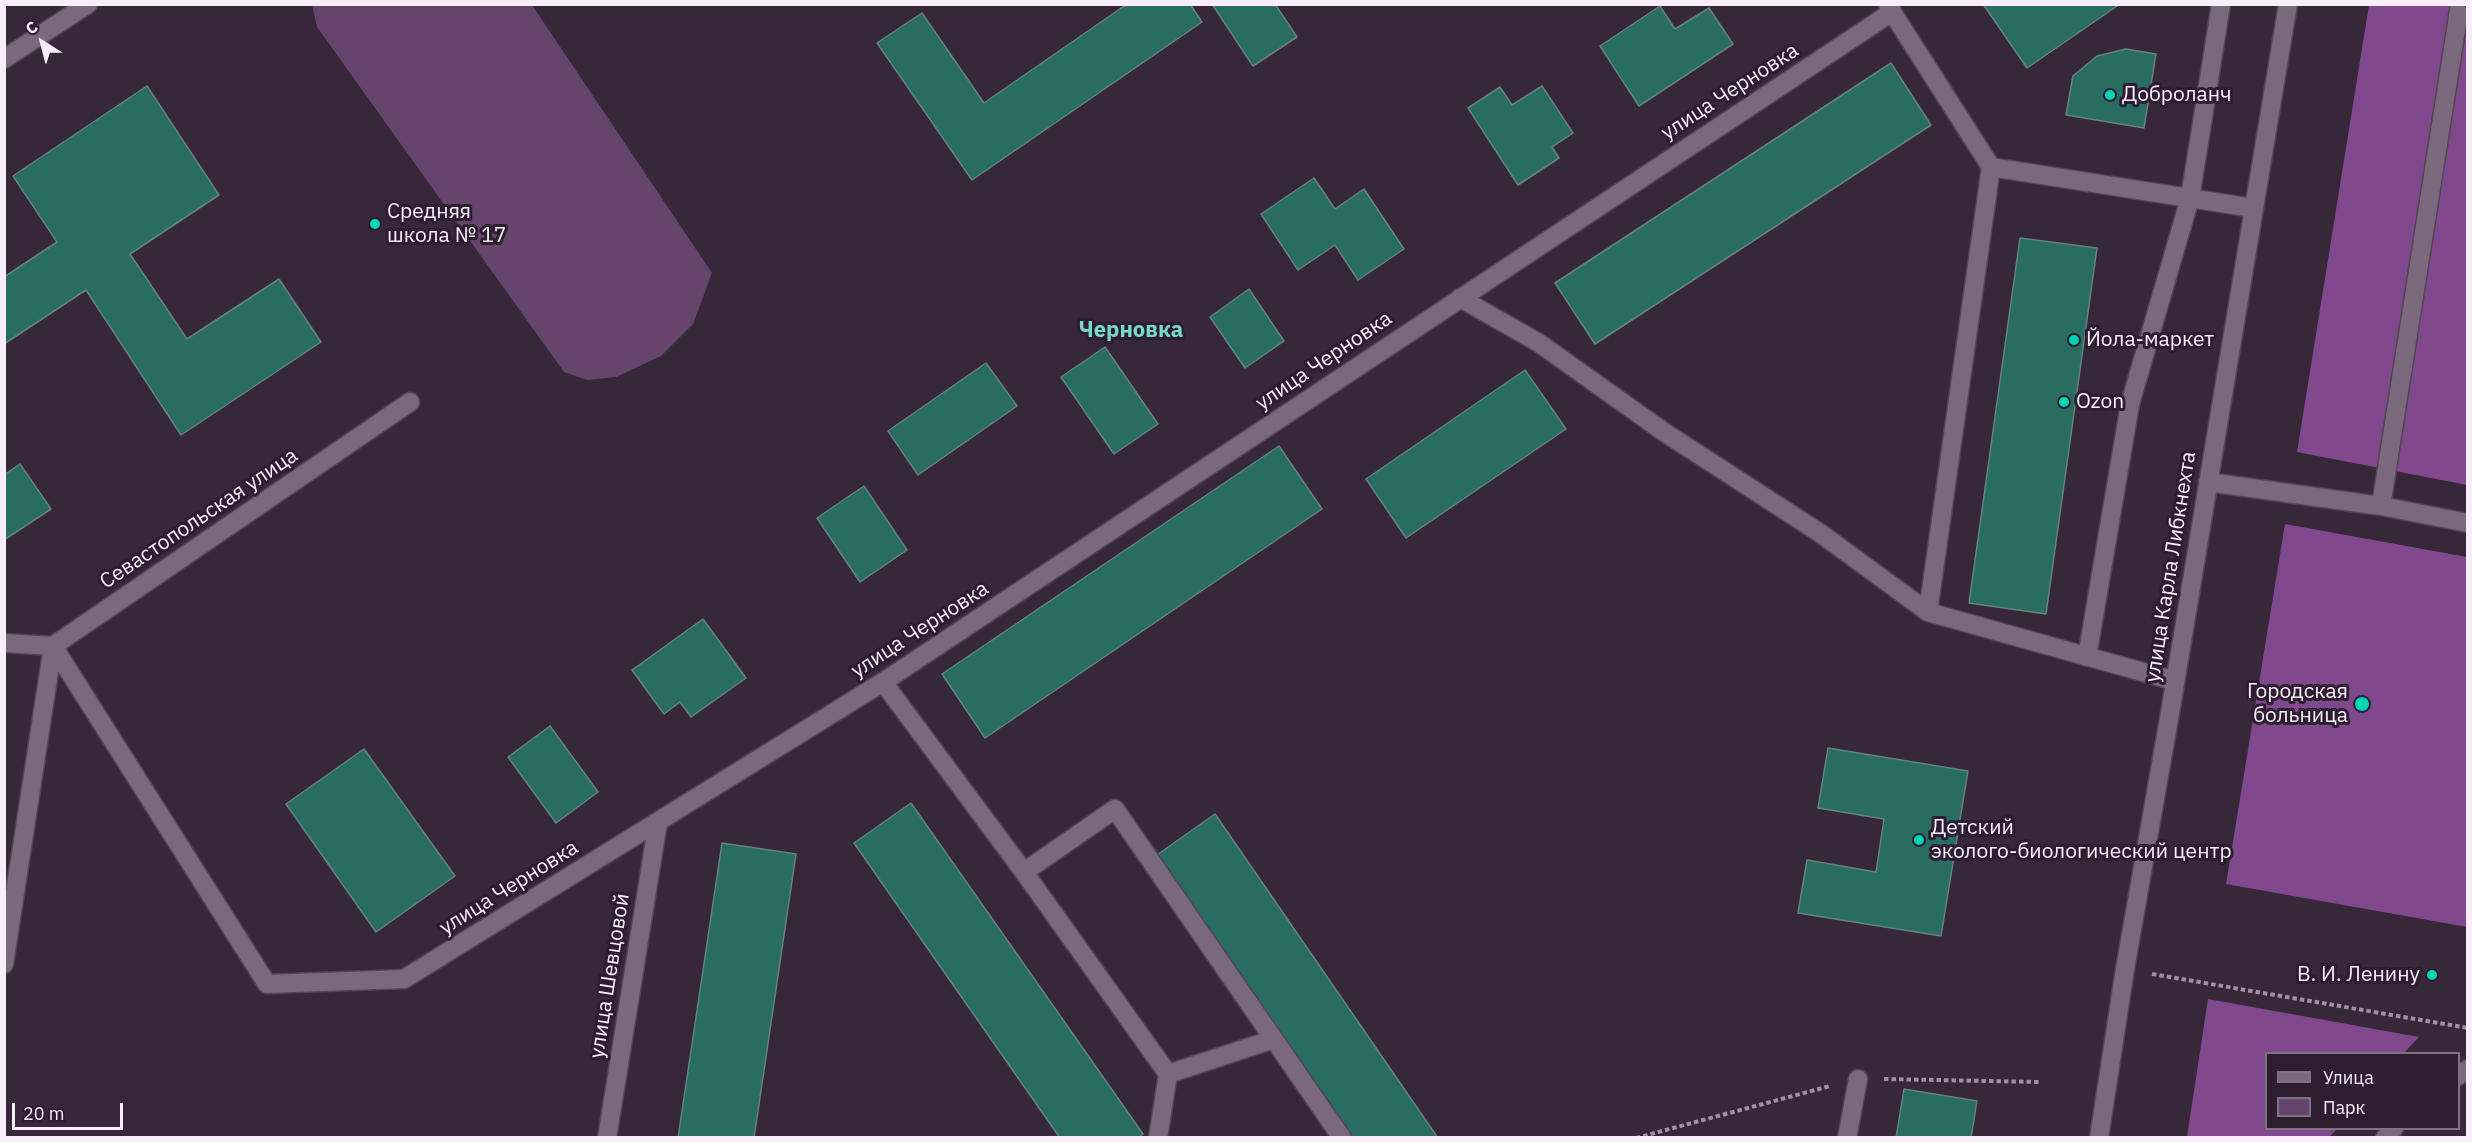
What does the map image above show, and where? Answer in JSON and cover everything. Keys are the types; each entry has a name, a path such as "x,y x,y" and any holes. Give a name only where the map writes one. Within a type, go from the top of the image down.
{"street":[{"path":"4,59 88,4"},
{"path":"2087,657 2130,404 2190,198 2221,4"},
{"name":"улица Карла Либкнехта","path":"2099,1137 2125,969 2288,4"},
{"path":"2381,506 2460,4"},
{"path":"1890,8 1991,167 1929,612"},
{"name":"улица Черновка","path":"53,646 267,984 404,979 883,682 1460,298 1890,8"},
{"path":"1991,167 2253,208"},
{"path":"1460,298 1539,343 1664,432 1820,533 1929,612 2175,681"},
{"name":"Севастопольская улица","path":"53,646 410,402"},
{"path":"2208,482 2381,506 2468,523"},
{"path":"4,643 53,646 4,964"},
{"path":"883,682 1024,872 1168,1074 1158,1137"},
{"path":"1024,872 1115,809 1342,1137"},
{"name":"улица Шевцовой","path":"607,1137 658,822"},
{"path":"1168,1074 1274,1039"},
{"path":"1847,1137 1858,1079"}],"path":[{"path":"2125,969 2468,1028"}],"green space":[{"path":"312,5 532,5 712,273 693,324 661,356 616,377 587,380 564,372 317,27"}],"shaded area":[{"path":"2369,5 2467,5 2467,485 2297,452"},
{"path":"2285,524 2467,557 2467,927 2226,884"},
{"path":"2208,999 2419,1037 2405,1052 2265,1052 2265,1130 2336,1130 2329,1137 2187,1137"}],"building":[{"path":"1127,4 1190,4 1202,22 972,180 877,43 922,13 984,103"},
{"path":"1212,4 1275,4 1297,37 1253,66"},
{"path":"1983,4 2120,4 2027,68"},
{"path":"1660,6 1675,29 1709,8 1733,44 1639,106 1600,46"},
{"name":"Доброланч","path":"2126,49 2156,54 2144,128 2066,115 2073,76 2097,56"},
{"path":"1891,63 1931,125 1595,344 1555,283"},
{"path":"147,86 219,195 130,254 187,339 279,279 321,342 181,435 86,290 4,344 4,277 57,242 13,176"},
{"path":"1542,86 1573,133 1552,147 1559,158 1518,185 1468,108 1500,87 1512,105"},
{"path":"1314,178 1335,209 1364,189 1404,249 1358,280 1335,245 1298,270 1261,214"},
{"path":"2020,238 2097,248 2046,614 1969,603"},
{"path":"1249,289 1284,341 1245,368 1210,317"},
{"path":"1105,347 1158,424 1114,454 1061,377"},
{"path":"986,363 1017,406 918,475 888,431"},
{"path":"1525,370 1566,429 1406,538 1366,479"},
{"path":"1279,446 1322,509 985,738 942,674"},
{"path":"20,464 51,509 4,540 4,475"},
{"path":"864,486 907,550 860,582 817,518"},
{"path":"703,619 746,678 691,717 680,702 664,714 632,670"},
{"path":"550,726 598,792 556,823 508,757"},
{"name":"Детский эколого-биологический центр","path":"1828,748 1968,771 1941,936 1798,913 1807,860 1876,872 1884,819 1818,808"},
{"path":"364,749 455,876 376,932 286,804"},
{"path":"911,803 1143,1134 1139,1138 1060,1138 854,843"},
{"path":"1215,814 1438,1138 1347,1138 1154,857"},
{"path":"722,843 796,854 754,1138 678,1138"},
{"path":"1904,1089 1977,1101 1971,1138 1896,1138"}],"place":[{"name":"Доброланч","path":"2110,95"},
{"name":"Средняя школа № 17","path":"375,224"},
{"name":"Йола-маркет","path":"2074,340"},
{"name":"Ozon","path":"2064,402"},
{"name":"Городская больница","path":"2362,704"},
{"name":"Детский эколого-биологический центр","path":"1919,840"},
{"name":"В. И. Ленину","path":"2432,975"}],"district":[{"name":"Черновка","path":"1131,331"}]}
